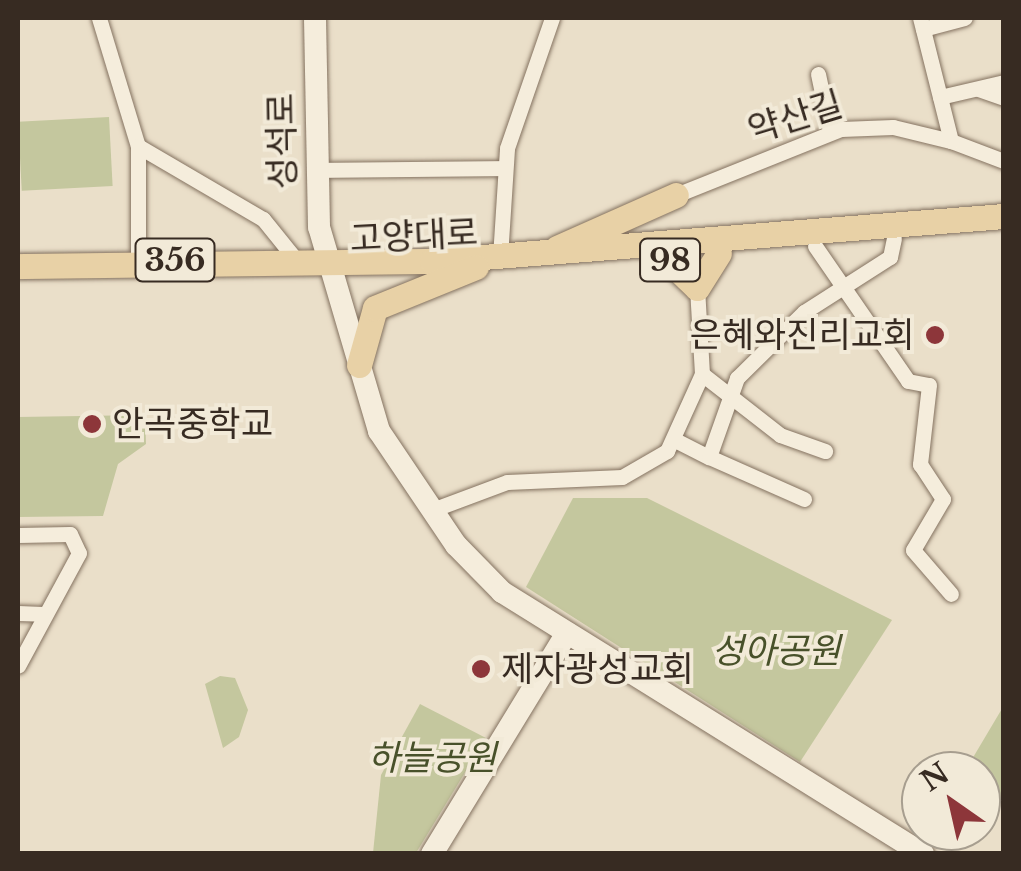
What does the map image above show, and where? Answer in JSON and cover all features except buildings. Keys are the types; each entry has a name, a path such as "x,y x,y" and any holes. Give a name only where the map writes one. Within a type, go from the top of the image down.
{"main road":[{"path":"676,195 665,230 707,249 698,288"},
{"path":"542,255 676,195"},
{"name":"고양대로","path":"18,280 488,262 668,260 707,249 1004,216"},
{"name":"고양대로","path":"488,262 542,255 815,246 1004,228"},
{"name":"고양대로","path":"18,266 138,259 297,261 334,268"},
{"path":"668,260 698,288"},
{"path":"359,366 375,308 488,262"}],"street":[{"path":"99,18 138,146 138,259"},
{"name":"성석로","path":"316,18 319,227 334,268 359,366"},
{"name":"고양대로","path":"488,262 504,168 552,18"},
{"path":"951,141 922,23 966,18"},
{"path":"818,74 830,131"},
{"path":"940,97 1004,82"},
{"path":"978,89 1004,98"},
{"name":"약산길","path":"676,195 830,131 893,127 951,141 1004,161"},
{"path":"138,146 263,218 297,261"},
{"path":"316,170 504,168"},
{"path":"709,457 731,394 776,336 844,283 890,257 894,238"},
{"path":"815,246 908,381 929,385 920,464 942,499 913,550 951,594"},
{"path":"432,510 507,482 622,477 675,440 702,374 698,288"},
{"path":"359,366 379,431 432,510 502,592 923,854"},
{"path":"702,374 780,435 824,451"},
{"path":"675,440 804,498"},
{"path":"18,534 70,534 80,554 43,614 18,666"},
{"path":"18,613 43,614"},
{"path":"432,854 566,633"}],"green space":[{"path":"109,117 113,186 22,191 18,122"},
{"path":"145,415 146,444 118,464 103,516 18,517 18,417"},
{"name":"성아공원","path":"573,498 647,498 892,620 800,762 526,587"},
{"path":"220,676 235,678 248,710 239,737 223,748 205,684"},
{"name":"하늘공원","path":"420,704 486,738 416,853 373,853 381,775"},
{"path":"1003,707 1003,802 1001,751 977,751"}],"place":[{"name":"은혜와진리교회","path":"935,335"},
{"name":"안곡중학교","path":"92,424"},
{"name":"제자광성교회","path":"481,669"}]}
